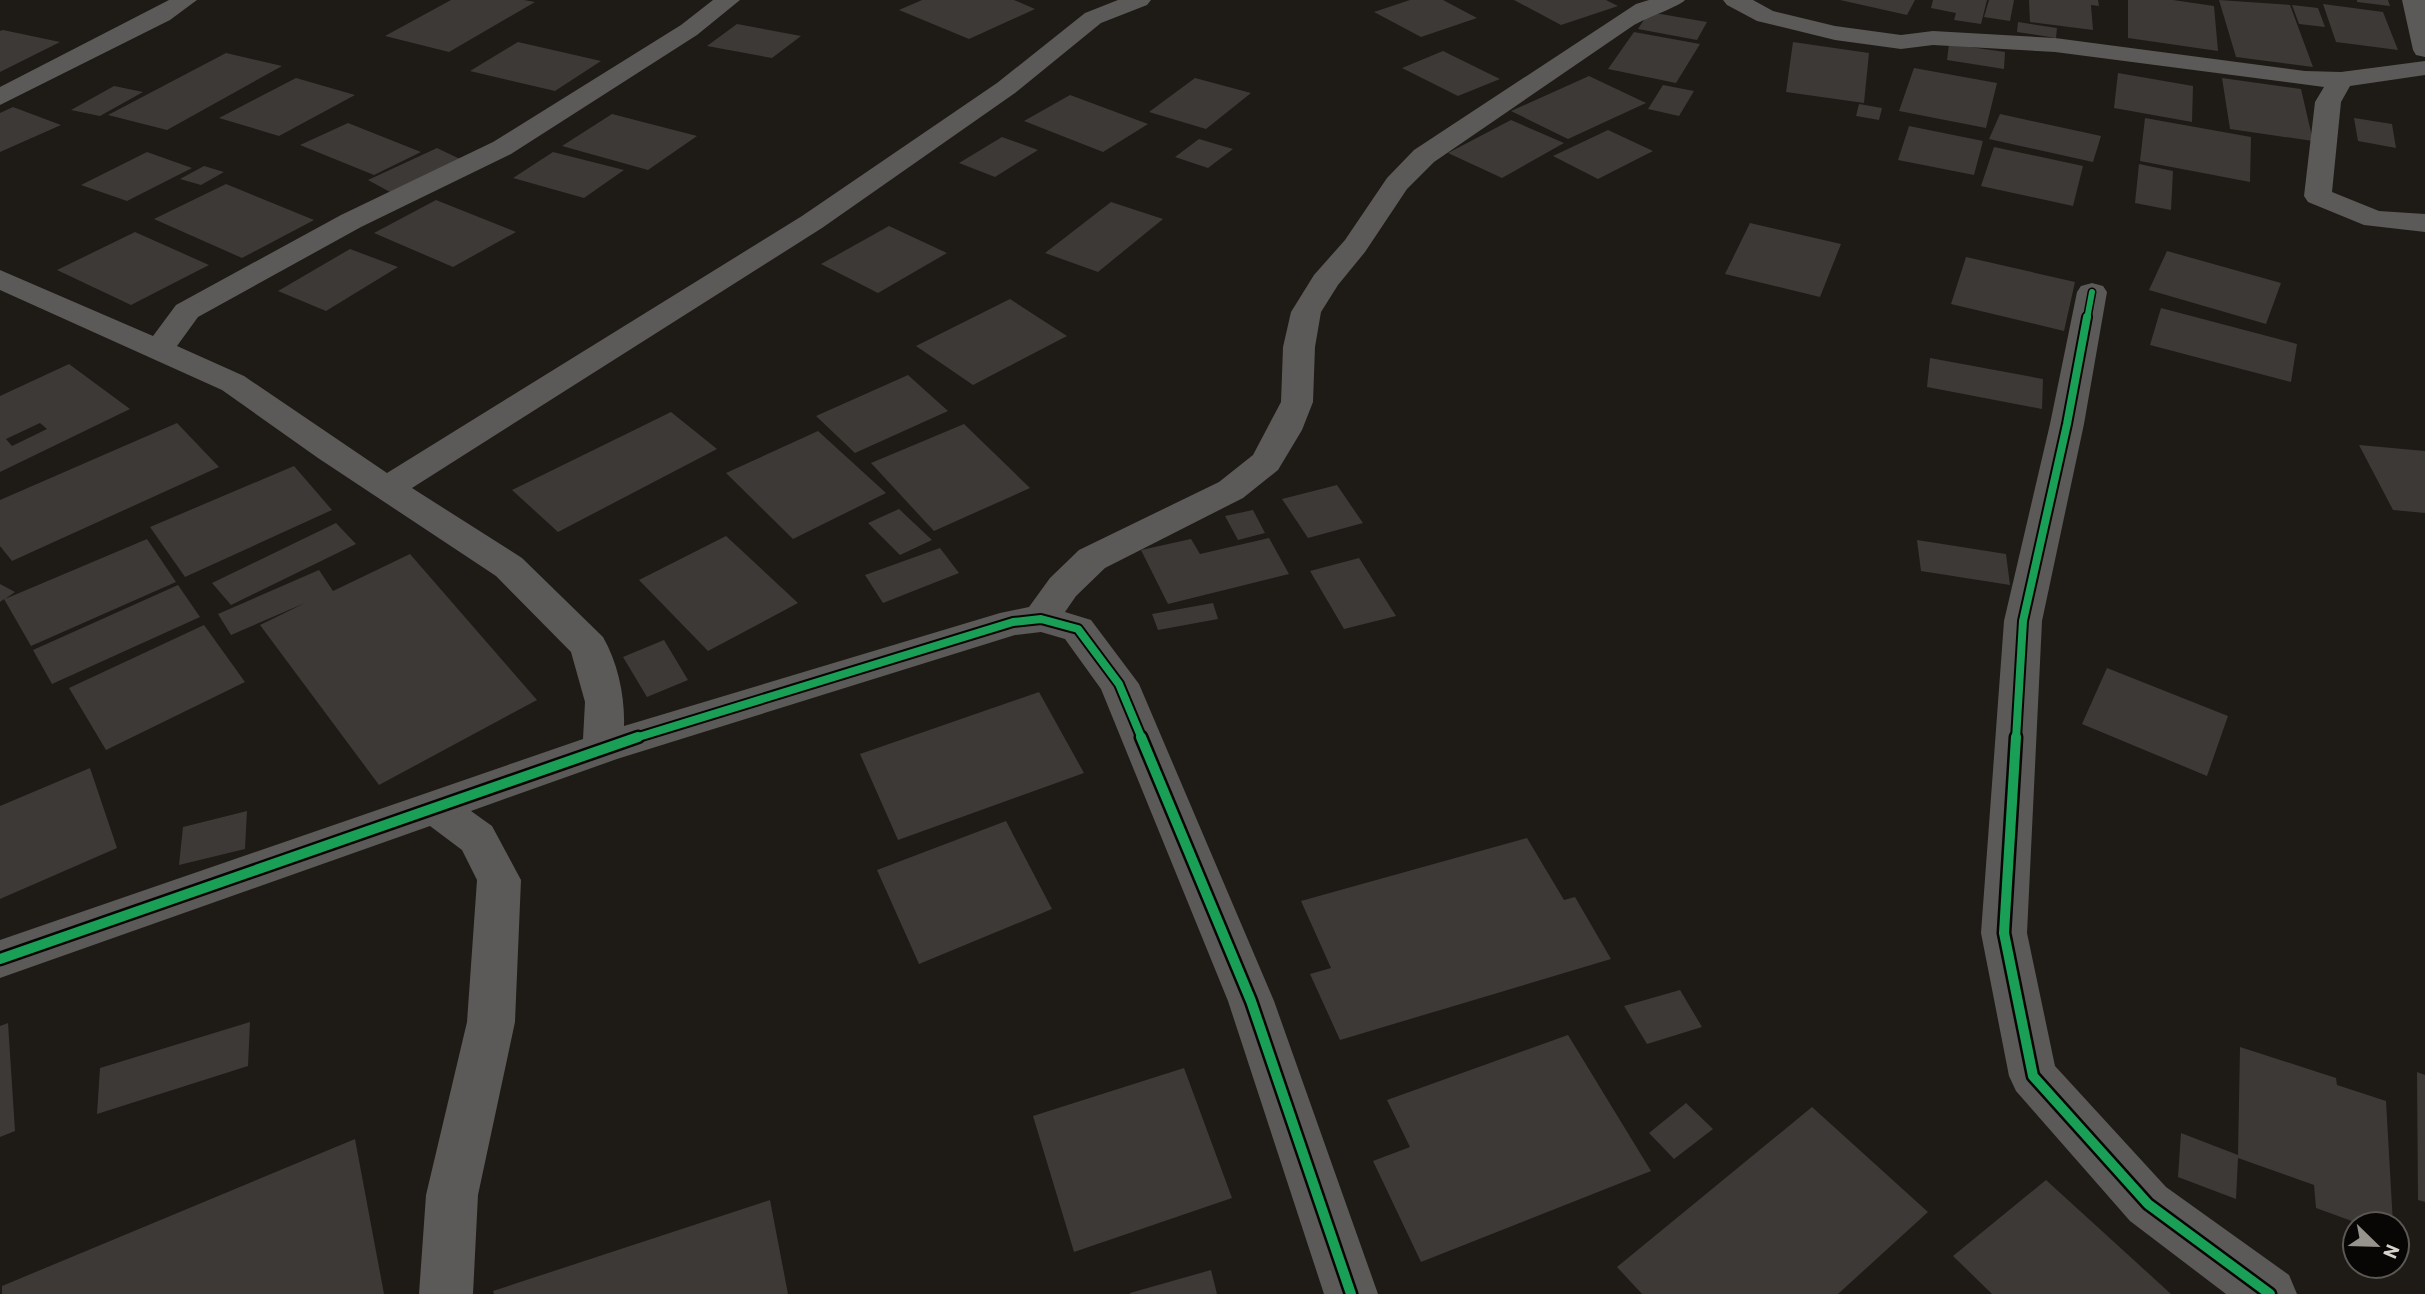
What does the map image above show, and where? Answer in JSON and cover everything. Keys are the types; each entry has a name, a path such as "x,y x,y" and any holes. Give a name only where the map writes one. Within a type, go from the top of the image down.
{"street":[{"path":"0,97 162,15 185,0"},
{"path":"159,350 187,311 351,221 502,148 689,30 728,0"},
{"path":"389,487 812,222 1006,88 1093,18 1139,0"},
{"path":"1041,619 1063,587 1092,559 1231,491 1266,462 1285,430 1297,402 1299,347 1306,312 1325,281 1355,246 1408,171 1424,156 1482,115 1626,20 1644,9 1673,0"},
{"path":"1735,0 1765,16 1835,33 1901,42 1933,38 2055,45 2305,79 2341,80 2425,68"},
{"path":"1791,0 1904,27 1933,38"},
{"path":"2414,0 2425,50"},
{"path":"2341,80 2328,102 2318,196 2374,219 2425,223"},
{"path":"0,279 233,383 330,451 509,567 590,647 605,702 603,748"},
{"path":"2092,292 2067,424 2023,621 2004,933 2033,1076 2148,1204 2270,1294"},
{"path":"0,959 603,748 1013,622 1041,619 1078,629 1119,684 1251,1001 1351,1294"},
{"path":"437,808 477,838 499,880 491,1022 452,1195 446,1294"}],"building":[{"path":"451,0 535,2 449,52 385,36"},
{"path":"922,0 1014,0 1035,9 969,39 899,10"},
{"path":"1410,0 1443,0 1477,18 1421,37 1374,12"},
{"path":"1514,0 1606,0 1618,6 1561,25"},
{"path":"1840,0 1915,0 1907,15"},
{"path":"1933,0 1987,0 1981,24 1954,20 1956,13 1931,8"},
{"path":"1989,0 2014,0 2010,21 1984,17"},
{"path":"2029,0 2098,0 2099,6 2091,5 2093,30 2030,22"},
{"path":"2128,0 2173,0 2214,6 2218,51 2128,38"},
{"path":"2219,0 2290,5 2313,67 2236,57"},
{"path":"2388,0 2390,6 2357,2"},
{"path":"2323,4 2383,12 2398,50 2336,42"},
{"path":"2292,5 2318,8 2325,27 2299,24"},
{"path":"1649,12 1707,22 1697,40 1638,29"},
{"path":"2018,22 2057,28 2056,38 2017,32"},
{"path":"737,24 801,36 772,58 707,46"},
{"path":"0,31 60,42 0,72"},
{"path":"1634,32 1700,44 1676,83 1608,69"},
{"path":"518,42 601,61 555,91 470,71"},
{"path":"1793,42 1869,53 1864,103 1786,92"},
{"path":"1949,44 2005,52 2004,69 1947,60"},
{"path":"1443,51 1500,79 1458,96 1402,68"},
{"path":"226,53 282,66 167,130 108,115"},
{"path":"1914,68 1997,83 1986,128 1899,111"},
{"path":"2118,73 2193,86 2192,122 2114,108"},
{"path":"1589,76 1646,103 1568,139 1511,111"},
{"path":"296,78 355,95 279,136 219,118"},
{"path":"1195,78 1251,93 1206,129 1149,112"},
{"path":"2222,78 2301,89 2313,141 2230,129"},
{"path":"1663,85 1694,91 1679,116 1648,109"},
{"path":"114,86 143,92 100,116 71,110"},
{"path":"1070,95 1148,124 1103,152 1024,121"},
{"path":"1859,104 1882,108 1879,120 1856,116"},
{"path":"13,107 61,125 0,152 0,113"},
{"path":"612,114 697,136 648,170 562,146"},
{"path":"2000,114 2101,136 2093,162 1989,139"},
{"path":"2145,118 2251,137 2250,182 2140,161"},
{"path":"2354,118 2392,124 2396,148 2358,141"},
{"path":"1511,120 1564,143 1502,178 1448,153"},
{"path":"348,123 421,152 374,175 300,145"},
{"path":"1909,126 1983,141 1974,175 1898,160"},
{"path":"1608,130 1653,151 1598,179 1553,156"},
{"path":"1002,137 1038,150 995,177 959,163"},
{"path":"1199,139 1233,149 1208,168 1175,157"},
{"path":"1994,147 2083,166 2073,206 1981,186"},
{"path":"437,148 460,159 390,192 368,180"},
{"path":"147,152 192,168 127,201 81,185"},
{"path":"553,152 624,170 584,198 513,178"},
{"path":"2139,164 2173,171 2171,210 2135,203"},
{"path":"204,166 224,172 201,185 180,179"},
{"path":"226,184 314,220 242,258 154,219"},
{"path":"436,200 516,232 453,267 374,233"},
{"path":"1111,202 1163,219 1098,272 1045,253"},
{"path":"1750,223 1841,244 1820,297 1725,274"},
{"path":"889,226 947,253 878,293 821,264"},
{"path":"135,232 209,265 131,305 57,270"},
{"path":"350,249 398,267 326,311 278,291"},
{"path":"2167,251 2281,283 2266,324 2149,290"},
{"path":"1966,257 2075,282 2064,331 1951,304"},
{"path":"1010,299 1067,336 973,385 916,346"},
{"path":"2161,308 2297,344 2291,382 2150,345"},
{"path":"1930,358 2043,379 2042,409 1927,387"},
{"path":"69,364 130,409 0,472 0,396","holes":["40,423 47,429 12,446 6,439"]},
{"path":"908,375 948,411 855,453 816,416"},
{"path":"671,412 717,449 558,532 512,490"},
{"path":"177,423 219,467 12,561 0,546 0,500"},
{"path":"964,424 1030,488 934,531 871,463"},
{"path":"818,431 886,493 793,539 726,473"},
{"path":"2359,445 2425,451 2425,513 2393,510"},
{"path":"294,466 332,510 185,577 150,527"},
{"path":"1337,485 1363,523 1308,538 1282,499"},
{"path":"899,509 932,540 900,555 868,523"},
{"path":"1253,510 1265,533 1238,540 1225,516"},
{"path":"336,523 356,544 231,605 212,583"},
{"path":"726,536 798,603 708,651 639,580"},
{"path":"1269,538 1289,574 1168,604 1141,550 1191,539 1200,554"},
{"path":"147,539 176,582 31,646 4,599 0,602 0,584 15,592 5,599"},
{"path":"1917,540 2006,554 2010,585 1921,571"},
{"path":"940,548 959,573 883,603 865,575"},
{"path":"410,554 537,700 379,785 260,625 305,603 231,635 218,614 319,570 333,591"},
{"path":"1359,558 1396,616 1344,629 1310,571"},
{"path":"178,585 200,617 52,684 33,650"},
{"path":"1213,603 1218,619 1158,630 1152,614"},
{"path":"204,625 245,682 106,750 69,688"},
{"path":"664,640 688,680 647,697 623,657"},
{"path":"2107,668 2228,716 2207,776 2082,724"},
{"path":"1039,692 1084,773 898,840 860,754"},
{"path":"90,768 117,848 0,899 0,806"},
{"path":"247,811 245,849 179,865 183,827"},
{"path":"1006,821 1052,909 919,964 877,870"},
{"path":"1527,838 1564,900 1575,897 1611,959 1340,1040 1310,974 1331,968 1301,901"},
{"path":"1680,990 1702,1027 1647,1044 1624,1006"},
{"path":"250,1022 248,1066 97,1114 100,1068"},
{"path":"8,1023 15,1131 0,1137 0,1026"},
{"path":"1568,1035 1651,1171 1421,1262 1373,1161 1410,1147 1387,1100"},
{"path":"2240,1047 2336,1078 2337,1085 2386,1101 2392,1210 2341,1210 2341,1217 2316,1208 2314,1185 2238,1158 2236,1199 2178,1177 2181,1133 2238,1155"},
{"path":"1184,1068 1232,1198 1074,1252 1033,1116"},
{"path":"2417,1072 2425,1075 2425,1202 2418,1200"},
{"path":"1686,1103 1713,1129 1674,1159 1649,1133"},
{"path":"1812,1107 1928,1212 1838,1294 1642,1294 1617,1267"},
{"path":"355,1139 384,1294 2,1294 2,1286"},
{"path":"2046,1180 2171,1294 1992,1294 1953,1256"},
{"path":"770,1200 788,1294 494,1294 493,1291"},
{"path":"1211,1270 1217,1294 1130,1294 1130,1293"}],"cycle path":[{"path":"2092,292 2067,424 2023,621 2004,933 2033,1076 2148,1204 2270,1294"},
{"path":"0,959 603,748 1013,622 1041,619 1078,629 1119,684 1251,1001 1351,1294"}]}
